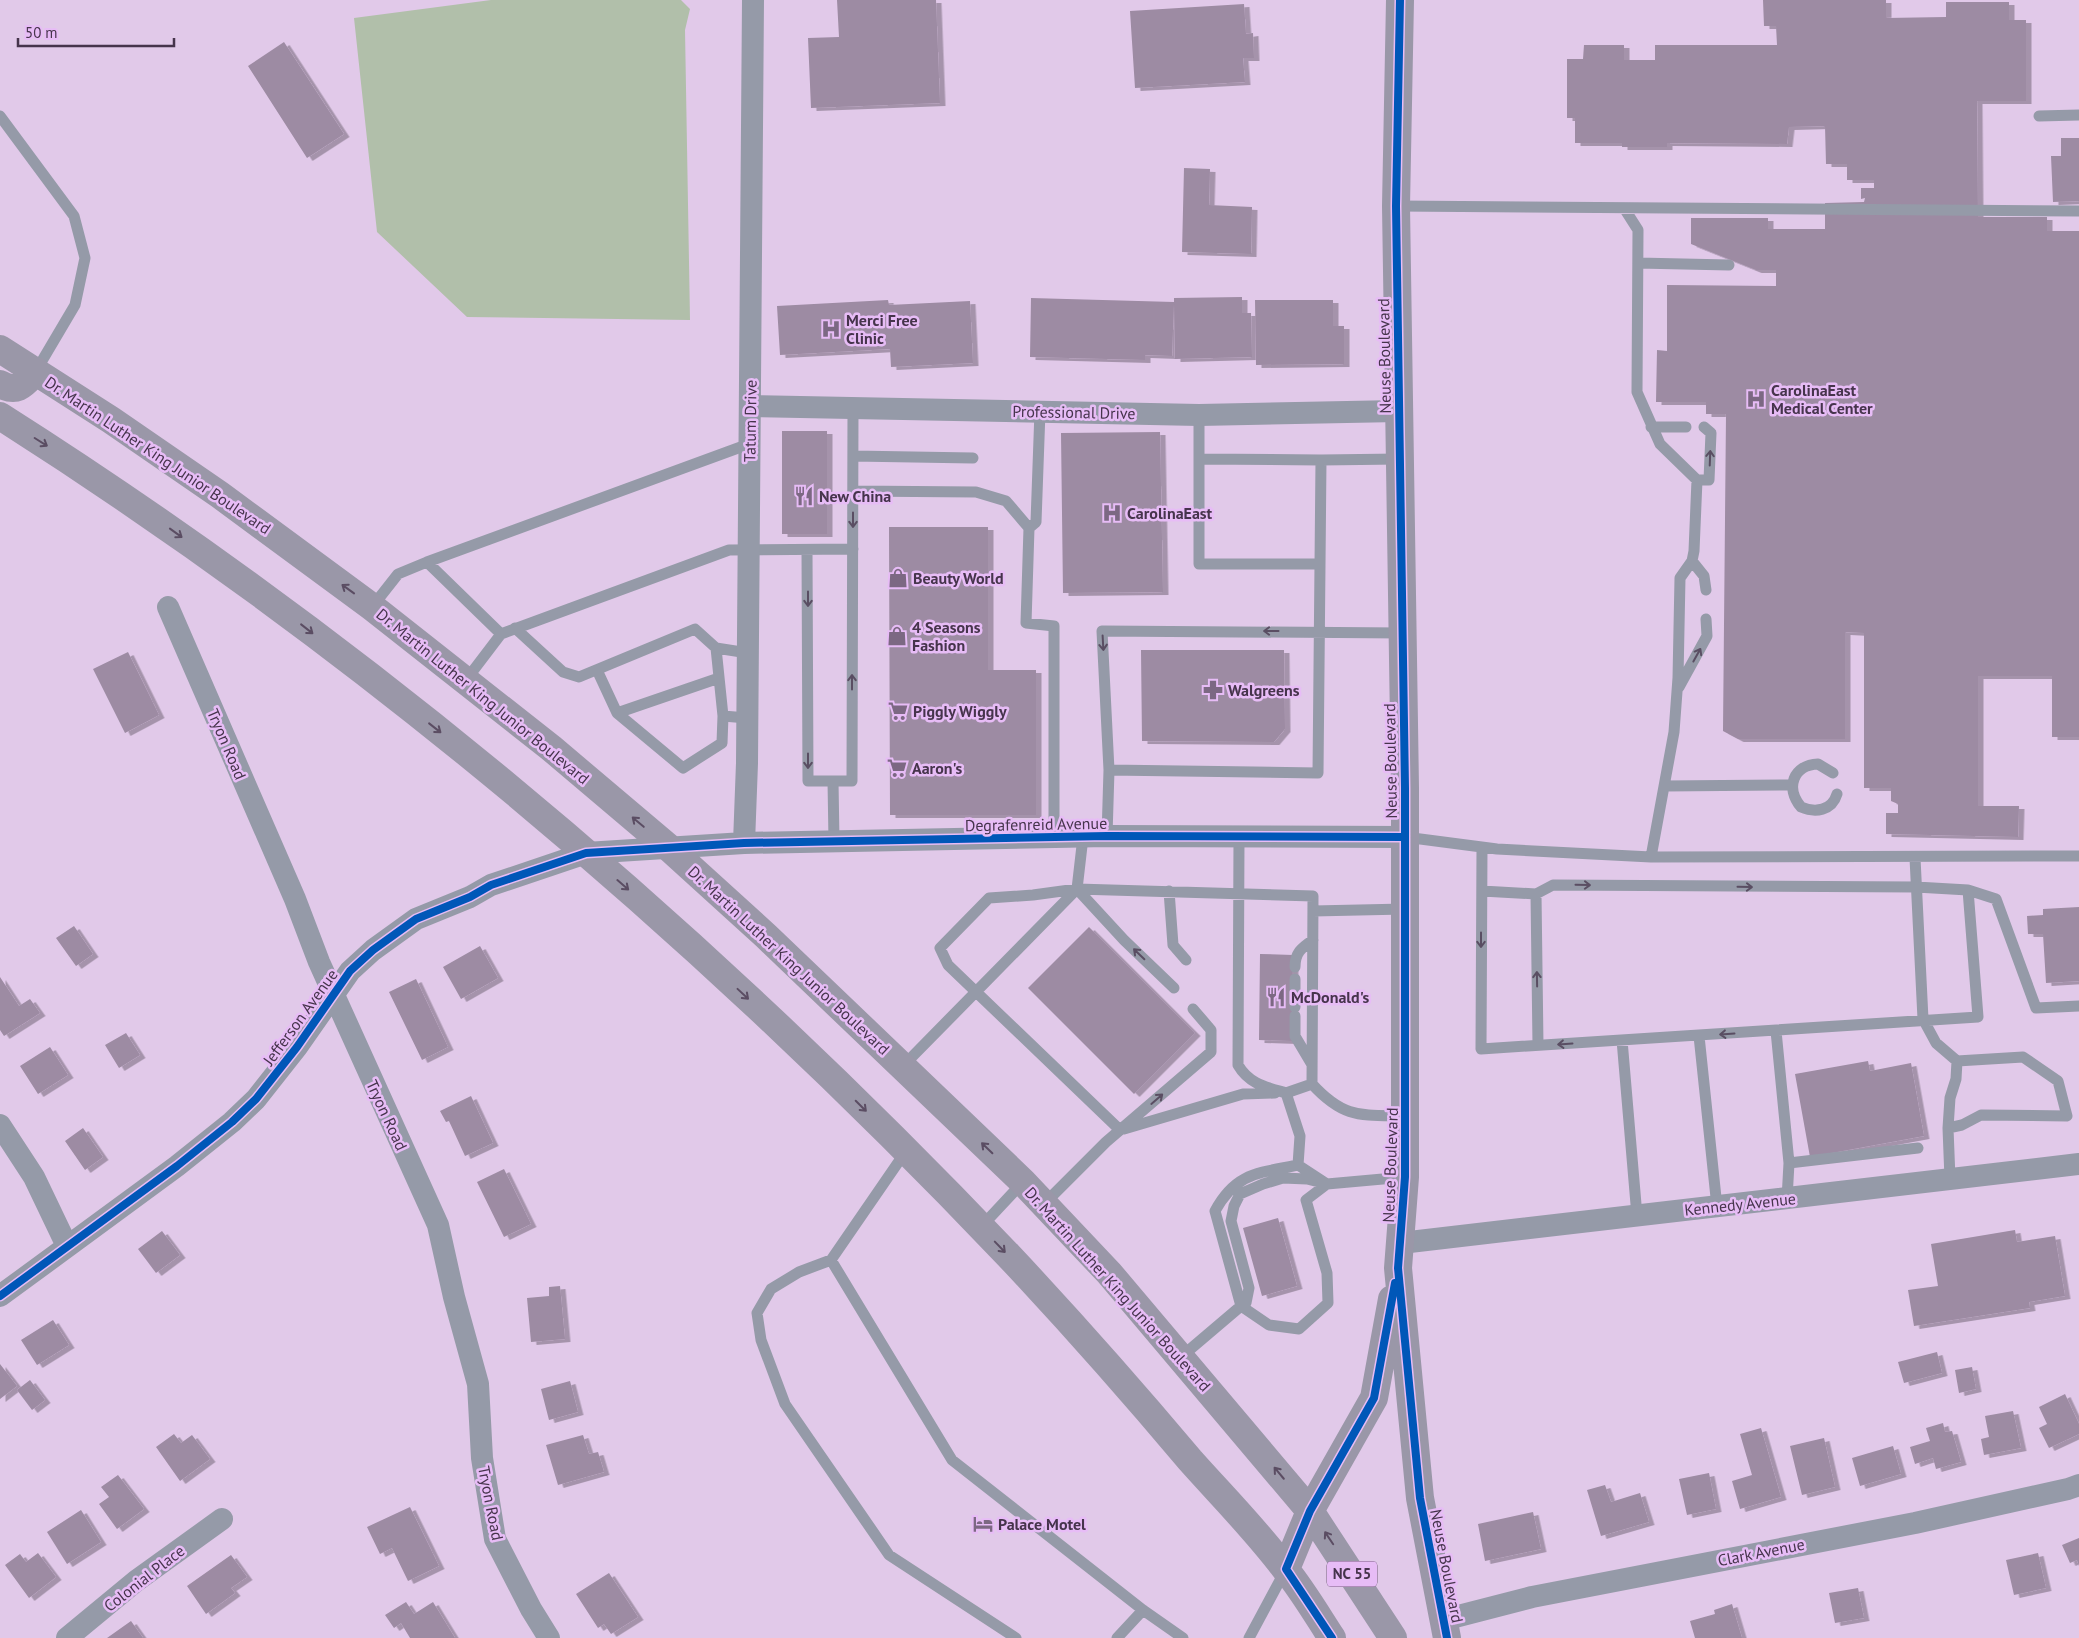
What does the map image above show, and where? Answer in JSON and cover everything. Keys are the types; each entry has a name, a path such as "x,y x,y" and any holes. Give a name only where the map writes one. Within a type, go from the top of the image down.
{"main road":[{"name":"Neuse Boulevard","path":"1400,0 1396,206 1403,633 1406,1177 1399,1255 1420,1498 1445,1629"},
{"name":"Dr. Martin Luther King Junior Boulevard","path":"0,349 36,371 220,495 372,607 551,748 668,847 766,936 1023,1182 1109,1273 1310,1511 1393,1638"},
{"path":"0,384 11,389 18,389 36,371"},
{"path":"0,416 129,500 301,624 460,748 586,853 687,942 834,1079 981,1228 1118,1376 1286,1570 1310,1511 1374,1398 1399,1255"},
{"name":"NC 55","path":"1286,1570 1332,1638"}],"street":[{"name":"Tatum Drive","path":"744,843 748,653 753,0"},
{"name":"Professional Drive","path":"750,406 1199,414 1398,411"},
{"name":"Tryon Road","path":"168,607 333,993 438,1224 454,1297 478,1384 482,1458 495,1539 531,1609 550,1638"},
{"name":"Degrafenreid Avenue","path":"668,847 744,843 1107,836 1240,838 1405,837"},
{"name":"Jefferson Avenue","path":"0,1296 177,1166 232,1122 256,1099 297,1047 350,971 373,950 416,919 470,897 491,885 586,853 668,847"},
{"path":"0,1125 34,1177 67,1246"},
{"name":"Kennedy Avenue","path":"1399,1255 1637,1216 2079,1164"},
{"name":"Clark Avenue","path":"1445,1629 1532,1597 1915,1523 2068,1490 2079,1485"},
{"name":"Colonial Place","path":"67,1638 136,1580 222,1519"}],"lane":[{"path":"2039,116 2079,115"},
{"path":"0,116 74,216 85,258 74,305 36,371"},
{"path":"1396,206 2079,211"},
{"path":"1624,208 1638,230 1637,392 1660,444 1697,480 1709,480 1711,432 1704,427"},
{"path":"1638,263 1729,265"},
{"path":"807,550 808,781 852,782 853,408"},
{"path":"1029,528 1036,522 1040,411"},
{"path":"1199,414 1199,564 1320,564"},
{"path":"1651,427 1686,427"},
{"path":"372,607 398,574 749,444"},
{"path":"853,456 973,458"},
{"path":"1199,459 1399,459"},
{"path":"1109,770 1318,773 1321,460"},
{"path":"1650,857 1674,732 1678,688 1680,578 1692,561 1697,480"},
{"path":"853,491 976,492 1006,501 1029,528 1026,623 1054,626 1054,838"},
{"path":"466,680 501,634 729,550 853,549"},
{"path":"1692,561 1704,576 1706,590"},
{"path":"427,562 501,634"},
{"path":"1678,688 1706,636 1706,620"},
{"path":"515,628 563,672 579,677 695,629 716,648 748,653"},
{"path":"1107,836 1109,770 1102,631 1403,633"},
{"path":"597,670 617,713 683,768 722,744 723,716 716,648"},
{"path":"617,713 719,678"},
{"path":"723,716 747,718"},
{"path":"1833,773 1825,766 1810,764 1797,772 1792,785 1796,800 1808,810 1824,809 1831,805 1837,794"},
{"path":"833,781 834,841"},
{"path":"1665,786 1792,785"},
{"path":"902,1066 1077,889 1083,837"},
{"path":"1405,837 1482,847 1650,857 1915,858 2079,856"},
{"path":"1240,838 1238,1065 1245,1078 1286,1094"},
{"path":"1482,847 1481,1049 1776,1031 1923,1019 1978,1017 1968,890"},
{"path":"1915,858 1923,1019 1936,1043 1957,1061 2023,1057 2058,1081 2068,1116 1981,1116 1962,1126 1948,1128"},
{"path":"1482,891 1536,894 1553,885 1916,887 1968,890 1996,899 2036,1008 2079,1006"},
{"path":"1077,889 1124,940 1174,988"},
{"path":"1120,1130 948,965 940,948 989,898 1077,889 1313,896 1312,1084 1326,1099 1354,1114 1405,1116"},
{"path":"1169,892 1173,945 1186,960"},
{"path":"1536,894 1538,1045"},
{"path":"1313,911 1405,909"},
{"path":"1312,1064 1296,1036 1295,956 1301,948 1313,940"},
{"path":"1044,1204 1120,1130 1211,1052 1211,1030 1192,1009"},
{"path":"1776,1031 1789,1162 1787,1199"},
{"path":"1699,1036 1717,1206"},
{"path":"1622,1040 1637,1216"},
{"path":"1950,1179 1948,1128 1950,1098 1956,1079 1957,1061"},
{"path":"1120,1130 1243,1094 1286,1094 1312,1084"},
{"path":"1286,1094 1300,1136 1298,1165"},
{"path":"1789,1162 1918,1148"},
{"path":"906,1150 831,1260 800,1272 771,1290 757,1313 761,1340 785,1404 889,1555 1016,1638"},
{"path":"1298,1165 1327,1184 1306,1200 1327,1273 1328,1303 1299,1329 1269,1325 1241,1306 1215,1211 1224,1194 1248,1175 1298,1165"},
{"path":"1181,1357 1246,1303 1249,1288 1231,1221 1234,1206 1240,1194 1283,1178 1307,1179 1327,1184 1406,1177"},
{"path":"981,1228 1023,1182"},
{"path":"831,1260 952,1460 1143,1610 1183,1638"},
{"path":"1249,1638 1286,1570"},
{"path":"1117,1638 1143,1610"}],"green space":[{"path":"491,0 681,0 690,9 685,30 690,320 467,317 377,232 354,18"}],"building":[{"path":"837,0 936,0 940,103 811,108 808,38 839,37"},
{"path":"1763,0 1886,0 1886,18 1946,17 1946,2 2009,2 2009,20 2026,20 2026,101 1977,101 1978,217 2047,217 2047,231 2079,231 2079,737 2052,737 2052,676 1978,676 1978,806 2019,806 2018,837 1886,834 1886,813 1898,813 1898,804 1891,801 1891,788 1864,788 1864,633 1845,632 1845,739 1738,739 1723,731 1726,414 1706,414 1706,402 1656,402 1657,350 1667,351 1667,285 1776,286 1776,270 1756,270 1691,244 1691,218 1768,218 1768,229 1825,229 1825,203 1864,202 1865,198 1861,199 1861,188 1874,188 1874,180 1847,180 1847,164 1826,164 1825,126 1789,127 1787,144 1667,143 1667,147 1622,147 1622,143 1575,143 1575,118 1567,118 1567,59 1583,59 1584,45 1624,45 1624,60 1655,60 1655,45 1777,45 1776,26 1764,26"},
{"path":"1244,4 1246,34 1253,33 1254,58 1243,58 1245,82 1135,88 1130,11"},
{"path":"284,42 344,134 307,158 248,66"},
{"path":"2061,138 2079,138 2079,201 2053,202 2051,156 2061,156"},
{"path":"1184,168 1210,169 1209,205 1252,207 1251,254 1182,252"},
{"path":"1242,297 1242,313 1251,313 1252,357 1175,359 1174,304 1172,356 1145,355 1145,360 1030,357 1031,298 1174,302 1174,298"},
{"path":"888,300 889,305 970,301 973,363 891,367 890,349 780,355 777,306"},
{"path":"1255,300 1333,300 1333,326 1344,326 1344,364 1256,365"},
{"path":"782,431 827,431 827,534 782,534"},
{"name":"CarolinaEast","path":"1160,432 1163,592 1063,593 1061,433"},
{"path":"889,527 988,527 988,670 1036,670 1036,815 890,815"},
{"name":"Walgreens","path":"1141,650 1284,650 1285,729 1274,742 1142,741"},
{"path":"128,652 159,715 125,733 93,669"},
{"path":"2079,907 2079,981 2046,983 2043,934 2028,934 2027,916 2043,915 2043,909"},
{"path":"74,926 93,954 76,966 56,938"},
{"path":"1089,927 1195,1033 1134,1094 1028,988"},
{"path":"480,946 498,978 461,999 443,967"},
{"name":"McDonald's","path":"1260,954 1293,955 1292,1041 1259,1040"},
{"path":"0,977 19,1006 30,999 40,1013 4,1036 0,1030"},
{"path":"416,979 448,1047 422,1060 389,992"},
{"path":"126,1033 140,1055 119,1068 105,1045"},
{"path":"50,1047 68,1075 38,1094 20,1066"},
{"path":"1868,1061 1870,1071 1911,1063 1924,1136 1810,1157 1795,1074"},
{"path":"471,1096 493,1143 465,1156 449,1121 446,1122 440,1111"},
{"path":"83,1128 103,1157 85,1170 65,1141"},
{"path":"504,1169 531,1224 504,1237 477,1182"},
{"path":"1278,1218 1297,1286 1262,1296 1243,1228"},
{"path":"2015,1230 2017,1242 2055,1236 2065,1296 2029,1302 2030,1308 1914,1326 1908,1290 1938,1286 1931,1244"},
{"path":"162,1231 180,1255 156,1273 138,1249"},
{"path":"560,1286 565,1339 531,1342 527,1298 549,1296 549,1287"},
{"path":"53,1320 69,1345 37,1365 21,1340"},
{"path":"1937,1352 1942,1373 1904,1383 1898,1362"},
{"path":"0,1364 17,1386 0,1399"},
{"path":"1972,1367 1976,1389 1959,1393 1955,1370"},
{"path":"30,1380 45,1400 32,1410 17,1390"},
{"path":"570,1381 578,1412 549,1420 541,1389"},
{"path":"2065,1394 2079,1424 2079,1434 2049,1448 2039,1428 2047,1424 2039,1407"},
{"path":"2013,1411 2021,1448 1984,1455 1981,1439 1989,1437 1985,1416"},
{"path":"1943,1423 1945,1432 1952,1431 1961,1462 1936,1469 1933,1458 1915,1464 1910,1447 1930,1441 1926,1428"},
{"path":"1761,1428 1781,1497 1740,1509 1732,1481 1752,1475 1740,1434"},
{"path":"174,1434 181,1443 192,1435 210,1459 180,1481 156,1447"},
{"path":"583,1435 589,1454 598,1452 604,1472 558,1485 546,1445"},
{"path":"1824,1438 1835,1487 1802,1495 1790,1446"},
{"path":"1893,1446 1901,1474 1860,1486 1852,1458"},
{"path":"1709,1473 1716,1509 1687,1515 1679,1479"},
{"path":"118,1475 144,1509 117,1529 99,1504 109,1497 101,1487"},
{"path":"1605,1485 1611,1502 1640,1493 1649,1522 1601,1536 1587,1490"},
{"path":"410,1507 439,1566 408,1581 392,1548 380,1554 367,1527"},
{"path":"81,1510 101,1542 67,1564 47,1532"},
{"path":"1533,1512 1541,1549 1485,1561 1478,1524"},
{"path":"2079,1538 2079,1566 2077,1560 2070,1563 2062,1545"},
{"path":"38,1553 56,1577 29,1598 5,1565 20,1554 26,1562"},
{"path":"2038,1553 2046,1588 2014,1595 2006,1560"},
{"path":"231,1555 247,1577 231,1588 235,1593 206,1614 187,1586"},
{"path":"609,1573 638,1617 611,1634 604,1624 598,1628 576,1594"},
{"path":"1858,1588 1864,1618 1835,1623 1829,1593"},
{"path":"406,1602 414,1614 433,1602 455,1638 410,1638 401,1623 394,1628 385,1615"},
{"path":"1732,1604 1742,1638 1695,1638 1690,1621 1715,1614 1714,1610"},
{"path":"131,1621 143,1638 107,1638"}],"cycle path":[{"path":"1400,0 1396,206 1405,788 1405,1177 1398,1268 1420,1498 1447,1638"},
{"path":"0,1296 177,1166 232,1122 256,1099 297,1047 350,971 373,950 416,919 470,897 491,885 586,853 744,843 1107,836 1405,837"},
{"path":"1332,1638 1286,1569 1310,1511 1374,1398 1395,1283"}],"place":[{"name":"Merci Free Clinic","path":"831,329"},
{"name":"CarolinaEast Medical Center","path":"1756,399"},
{"name":"New China","path":"804,496"},
{"name":"CarolinaEast","path":"1112,513"},
{"name":"Beauty World","path":"898,578"},
{"name":"4 Seasons Fashion","path":"897,636"},
{"name":"Walgreens","path":"1213,690"},
{"name":"Piggly Wiggly","path":"898,711"},
{"name":"Aaron's","path":"897,768"},
{"name":"McDonald's","path":"1276,997"},
{"name":"Palace Motel","path":"983,1524"}]}
